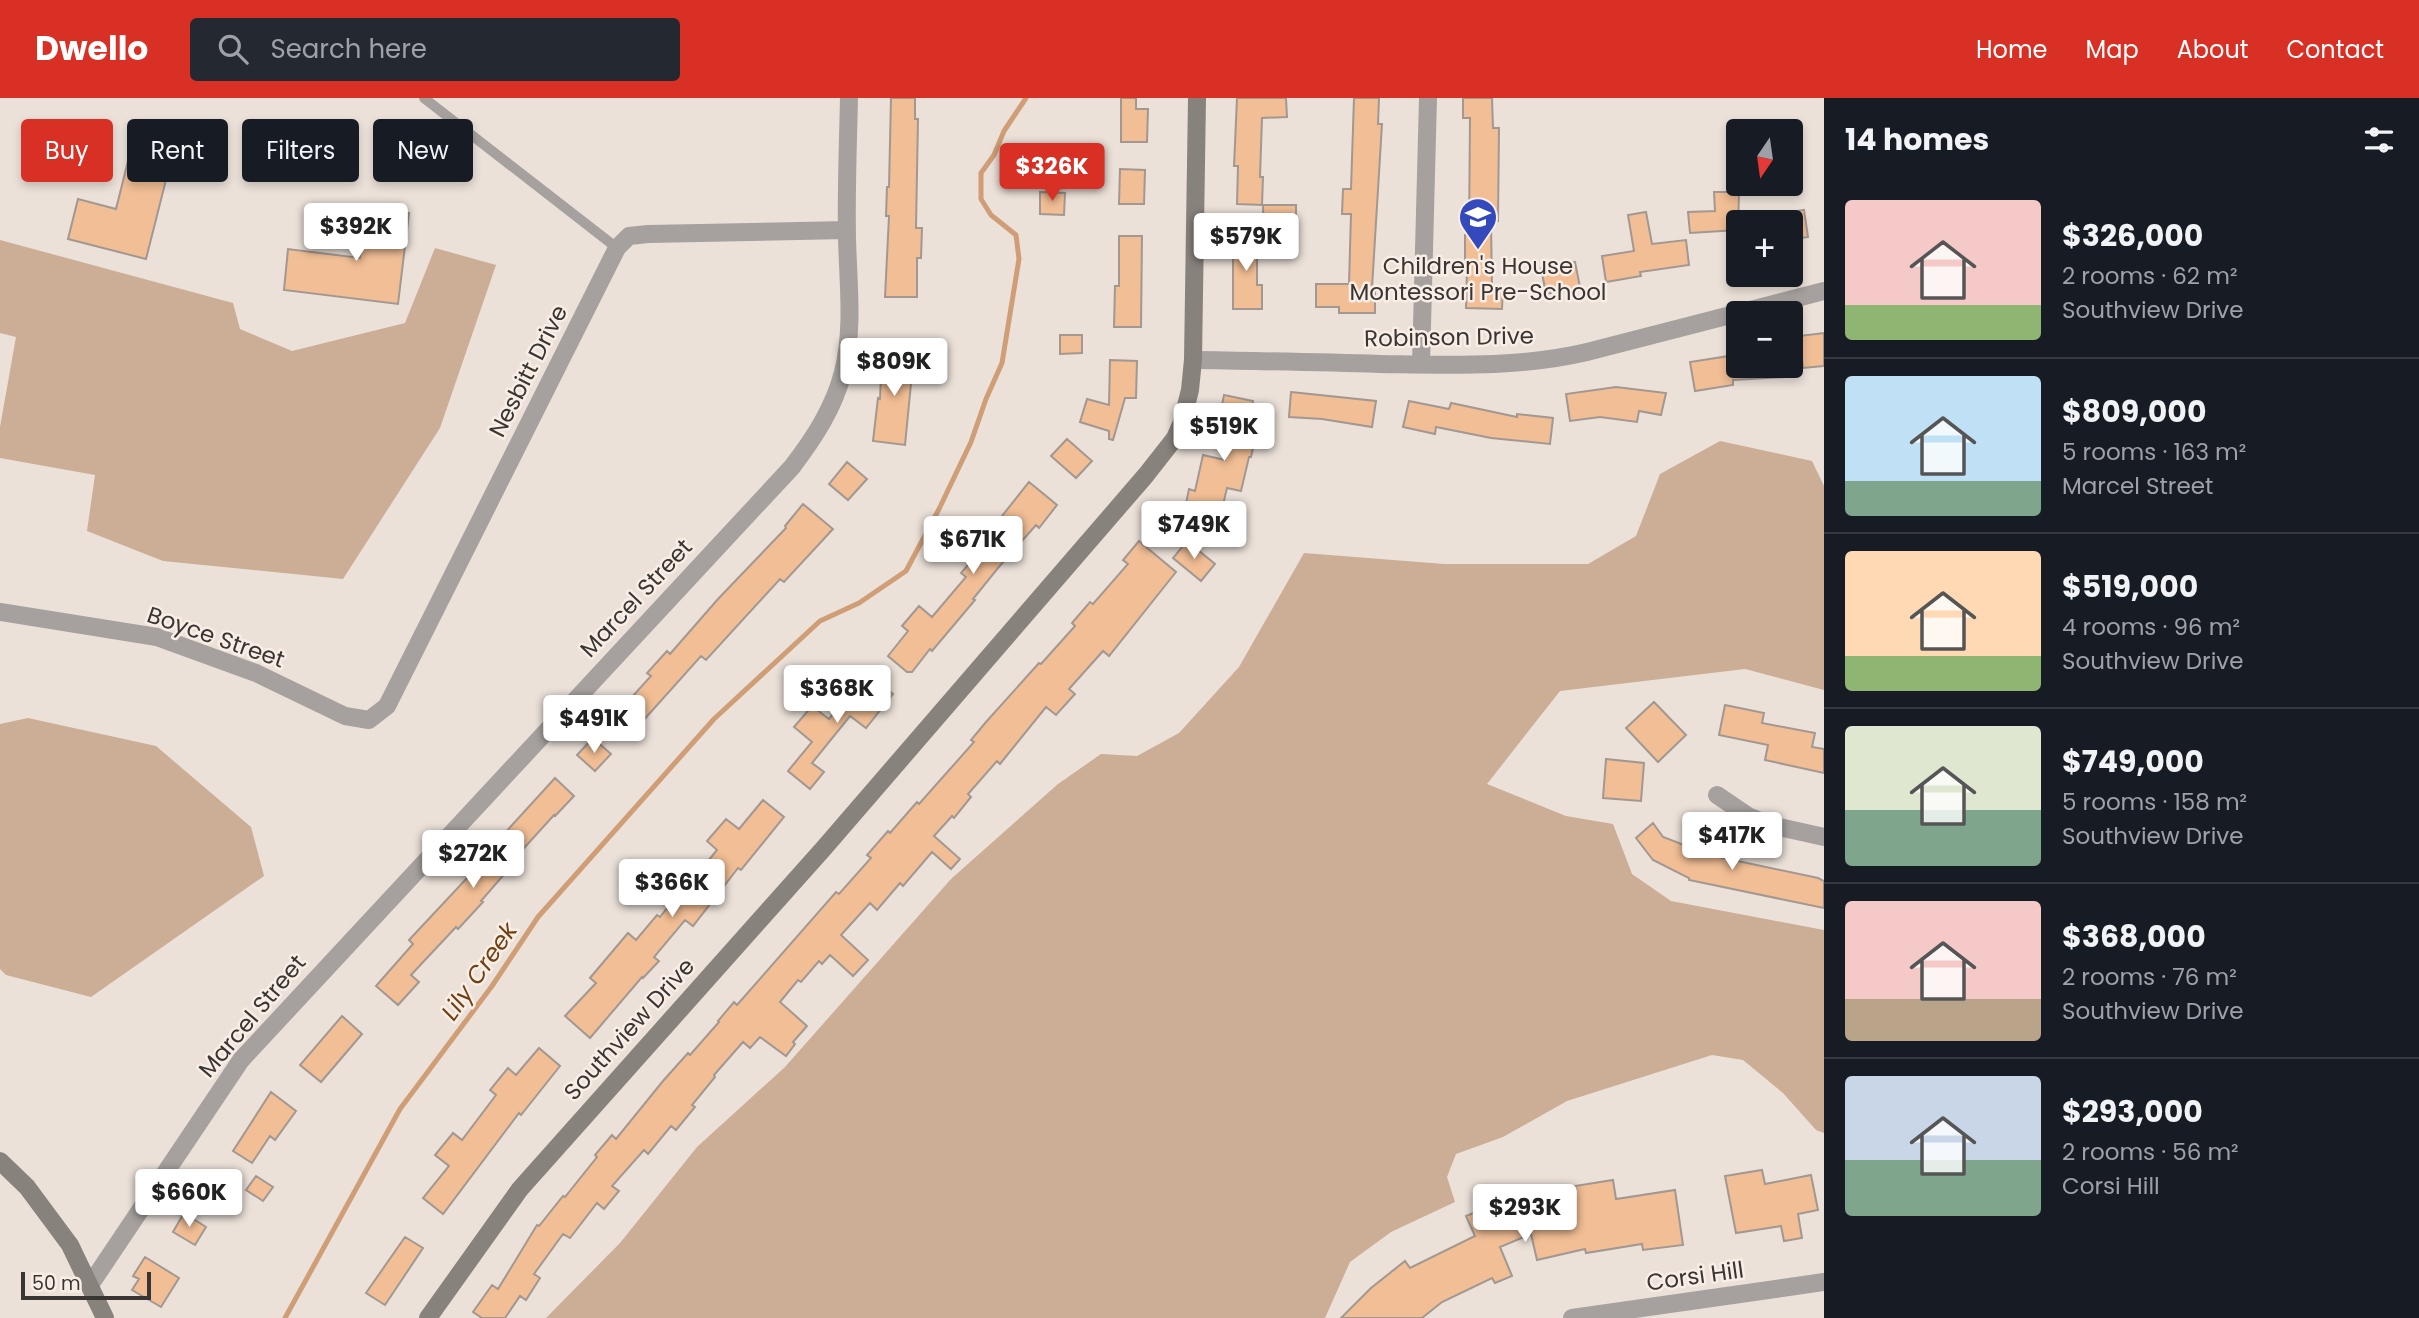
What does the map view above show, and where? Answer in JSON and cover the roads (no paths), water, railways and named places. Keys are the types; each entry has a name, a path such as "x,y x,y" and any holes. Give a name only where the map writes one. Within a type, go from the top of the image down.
{"street":[{"name":"Marcel Street","path":"90,1285 241,1060 792,467 810,443 836,394 847,356 849,98"},
{"name":"Southview Drive","path":"429,1318 520,1189 824,848 1166,451 1182,422 1190,390 1193,360 1197,98"},
{"path":"1421,365 1428,98"},
{"path":"617,248 629,236 648,234 847,230"},
{"name":"Nesbitt Drive","path":"369,720 387,706 617,248"},
{"name":"Robinson Drive","path":"1193,360 1421,365 1519,364 1554,359 1824,291"},
{"name":"Boyce Street","path":"0,612 157,637 256,673 345,716 369,720"},
{"path":"1717,795 1748,816 1770,825 1824,837"},
{"path":"0,1161 27,1187 70,1245 105,1318"},
{"name":"Corsi Hill","path":"1572,1318 1602,1316 1824,1282"}],"lane":[{"path":"424,98 617,248"}],"waterway":[{"name":"Lily Creek","path":"285,1318 400,1109 492,986 538,917 714,719 820,621 859,603 906,571 971,442 1002,363 1019,259 1016,235 991,215 981,199 981,173 1026,98"}],"place":[{"name":"Children's House Montessori Pre-School","path":"1478,251"}]}
